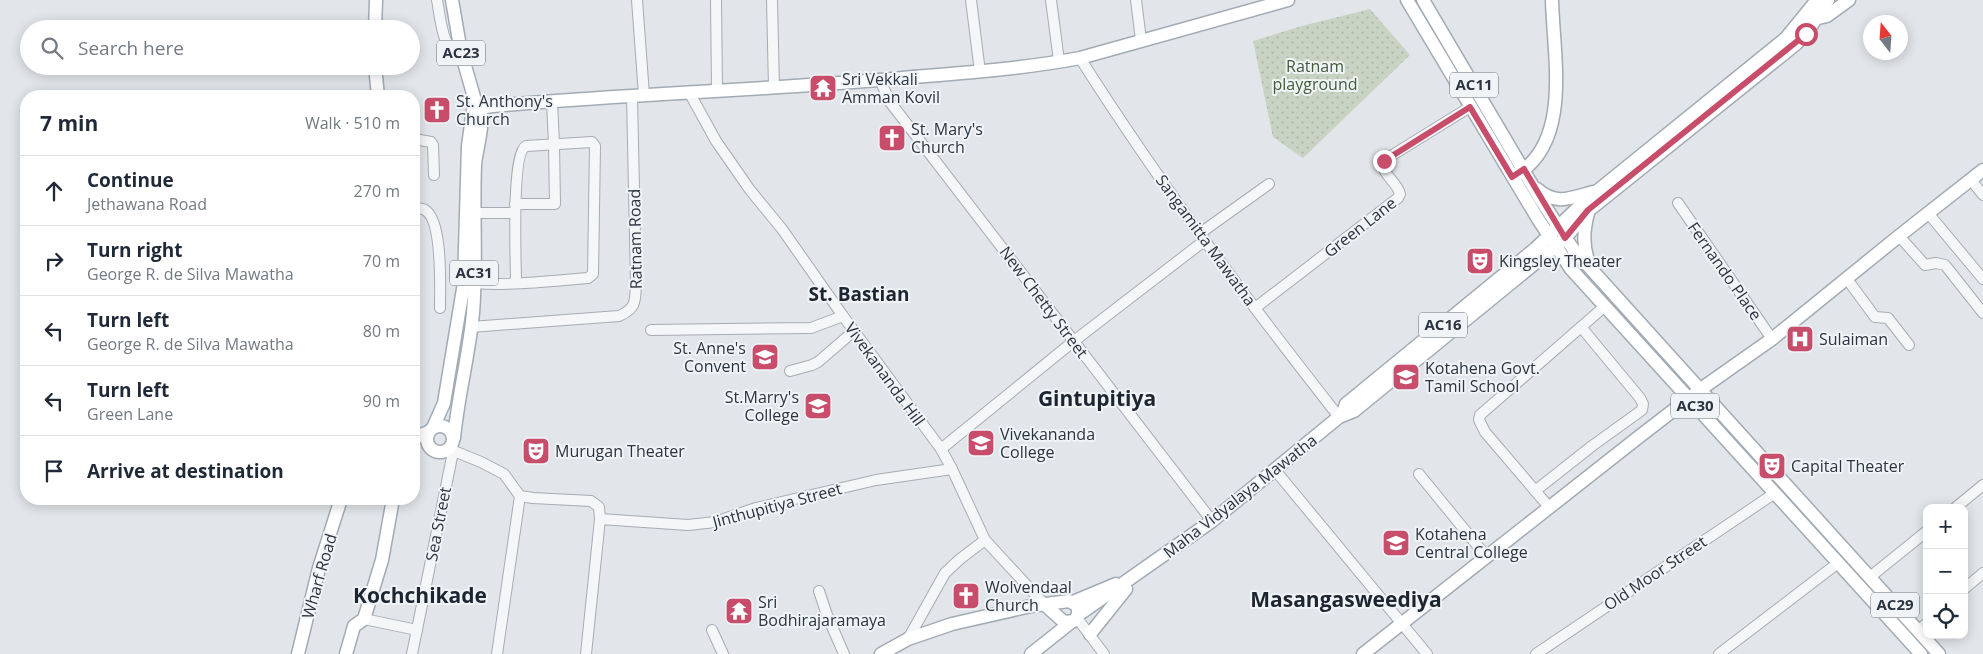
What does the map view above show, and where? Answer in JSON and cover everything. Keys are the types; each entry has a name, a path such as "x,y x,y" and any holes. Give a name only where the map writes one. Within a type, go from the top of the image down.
{"main road":[{"path":"375,20 376,0"},
{"name":"AC23","path":"452,0 464,64 477,114"},
{"path":"477,114 505,105 880,80 980,72 1059,62 1080,58 1288,0"},
{"name":"AC11","path":"1407,0 1552,242"},
{"name":"AC11","path":"1423,0 1562,233"},
{"path":"1512,177 1524,169 1539,154 1551,123 1556,101 1552,0"},
{"path":"1562,233 1588,210 1796,44 1806,34 1817,0"},
{"path":"1562,233 1599,190 1786,38 1828,0"},
{"path":"1810,17 1828,16 1849,0"},
{"path":"376,75 377,90"},
{"path":"477,114 489,112 505,105"},
{"name":"AC31","path":"452,446 456,408 471,327 476,213 477,114"},
{"name":"AC31","path":"430,434 444,403 464,283 466,190 477,114"},
{"path":"1363,654 1700,389 1772,339 1983,170"},
{"path":"1534,186 1550,199 1559,200 1599,190"},
{"path":"1588,210 1583,236 1584,250 1590,270"},
{"name":"Maha Vidyalaya Mawatha","path":"1032,654 1075,619 1212,521 1340,416 1346,404 1562,233"},
{"name":"AC30","path":"1562,233 1590,270 1851,556"},
{"name":"AC30","path":"1552,242 1571,269 1604,307 1838,563"},
{"path":"420,442 438,426 450,430 452,446 443,452 434,451 430,434"},
{"path":"420,438 430,434"},
{"name":"Wharf Road","path":"298,654 338,505"},
{"path":"346,654 354,626 364,619 382,560 392,505"},
{"name":"AC29","path":"1851,556 1922,627 1939,654"},
{"name":"AC29","path":"1838,563 1921,654"},
{"path":"1090,634 1136,575"},
{"name":"Maha Vidyalaya Mawatha","path":"881,654 908,639 952,624 1045,605 1064,606 1136,575"},
{"path":"1064,606 1078,606 1075,619 1061,620 1064,606"}],"street":[{"path":"437,0 448,48 464,64"},
{"path":"637,0 638,95"},
{"path":"716,0 717,90"},
{"path":"772,0 774,88"},
{"path":"971,0 980,72"},
{"path":"1051,0 1059,62"},
{"path":"1136,0 1141,40"},
{"name":"Sangamitta Mawatha","path":"1080,58 1202,238 1340,416"},
{"name":"New Chetty Street","path":"880,80 890,102 1212,521"},
{"name":"Vivekananda Hill","path":"689,92 716,141 750,190 782,229 843,316 941,449 985,540 1045,605"},
{"name":"Ratnam Road","path":"471,327 619,316 633,307 636,283 638,95"},
{"path":"476,213 555,204 552,102"},
{"name":"Green Lane","path":"1255,308 1400,197 1399,189 1383,169 1382,164 1386,159 1470,107"},
{"path":"420,140 432,142 434,175"},
{"path":"474,283 490,285 588,278 593,274 594,146 592,142 523,147 517,175 515,209 516,283"},
{"path":"1971,180 1983,195"},
{"path":"941,449 1269,184"},
{"name":"Fernando Place","path":"1678,203 1772,339"},
{"path":"420,209 424,209 431,216 438,238 440,308"},
{"path":"1928,213 1983,279"},
{"path":"1899,236 1925,265 1936,263 1945,265 1983,313"},
{"path":"1847,279 1875,317 1888,318 1909,345"},
{"path":"1549,507 1485,432 1479,420 1480,415 1604,307"},
{"path":"651,330 811,328 843,316"},
{"path":"1535,490 1642,410 1643,404 1640,398 1582,327"},
{"path":"790,371 812,366 854,331"},
{"path":"452,446 504,474 520,496 498,654"},
{"name":"Sea Street","path":"412,654 452,446"},
{"name":"Jinthupitiya Street","path":"600,519 688,526 702,525 756,508 876,480 952,469"},
{"path":"1275,470 1427,654"},
{"path":"1419,474 1486,556"},
{"path":"1960,504 1983,485"},
{"name":"Old Moor Street","path":"1536,654 1775,493"},
{"path":"520,496 591,502 598,507 600,519 586,654"},
{"path":"1870,577 1923,534"},
{"path":"908,639 945,573 985,540"},
{"path":"1719,654 1838,563"},
{"path":"1968,586 1983,574"},
{"path":"819,591 830,623 844,654"},
{"path":"364,619 417,630"},
{"path":"1075,619 1090,634 1104,654"},
{"path":"712,630 723,654"}],"green space":[{"name":"Ratnam playground","path":"1370,9 1410,55 1303,158 1273,137 1253,41 1302,26"}],"place":[{"name":"Sri Vekkali Amman Kovil","path":"823,88"},
{"name":"St. Anthony's Church","path":"437,110"},
{"name":"St. Mary's Church","path":"892,138"},
{"name":"Kingsley Theater","path":"1480,261"},
{"name":"Sulaiman","path":"1800,339"},
{"name":"St. Anne's Convent","path":"765,357"},
{"name":"Kotahena Govt. Tamil School","path":"1406,377"},
{"name":"St.Marry's College","path":"818,406"},
{"name":"Vivekananda College","path":"981,443"},
{"name":"Murugan Theater","path":"536,451"},
{"name":"Capital Theater","path":"1772,466"},
{"name":"Kotahena Central College","path":"1396,543"},
{"name":"Wolvendaal Church","path":"966,596"},
{"name":"Sri Bodhirajaramaya","path":"739,611"}],"district":[{"name":"St. Bastian","path":"859,294"},
{"name":"Gintupitiya","path":"1097,399"},
{"name":"Kochchikade","path":"420,596"},
{"name":"Masangasweediya","path":"1346,600"}],"route":[{"path":"1384,161 1470,107 1512,177 1524,169 1565,238 1588,210 1806,34"}]}
